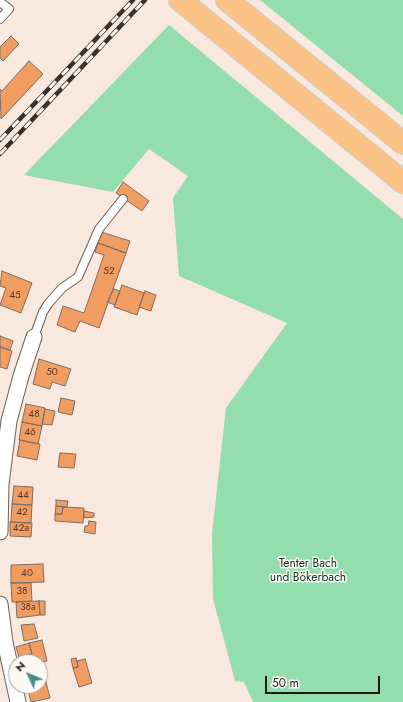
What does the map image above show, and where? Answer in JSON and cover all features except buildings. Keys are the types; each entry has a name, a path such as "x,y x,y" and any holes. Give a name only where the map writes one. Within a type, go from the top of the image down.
{"highway":[{"path":"180,0 403,182"},
{"path":"227,0 403,143"}],"street":[{"path":"0,532 1,484 9,421 21,376 34,337"},
{"path":"0,604 5,642 18,702"}],"lane":[{"path":"0,2 9,9 0,19"},
{"path":"34,337 42,312 62,288 78,276 99,230 123,199"}],"green space":[{"path":"260,0 403,0 403,116"},
{"name":"Tenter Bach und Bökerbach","path":"169,25 403,219 403,702 253,702 244,682 235,681 213,599 212,534 226,408 287,323 179,276 173,198 188,176 149,149 113,192 24,175"}],"railway":[{"path":"0,140 133,0"},
{"path":"0,154 145,0"}]}
